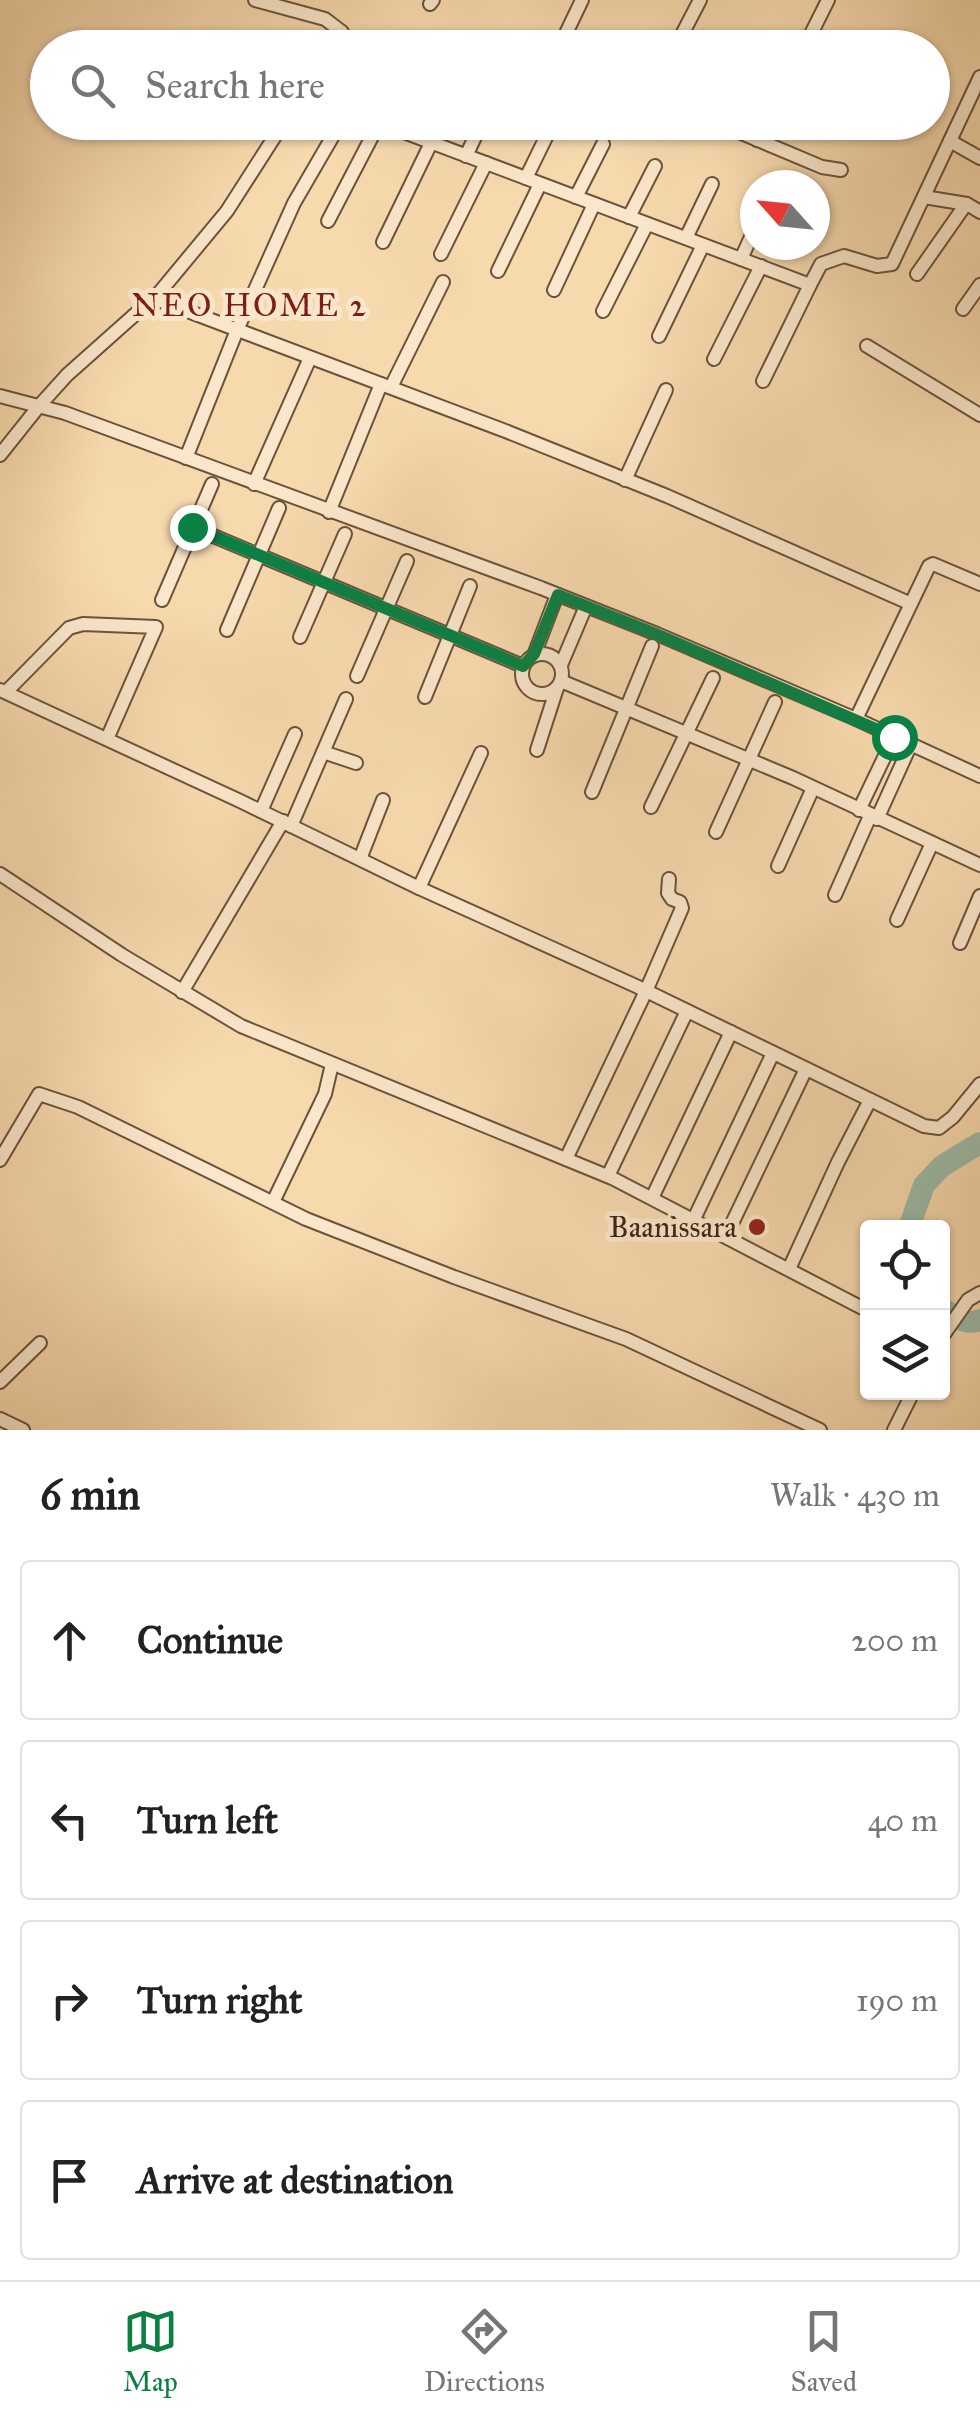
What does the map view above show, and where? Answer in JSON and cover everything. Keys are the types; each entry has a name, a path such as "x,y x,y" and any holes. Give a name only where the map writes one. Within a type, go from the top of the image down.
{"street":[{"path":"255,0 324,19 339,30"},
{"path":"568,30 582,0"},
{"path":"684,30 700,0"},
{"path":"813,30 828,0"},
{"path":"763,381 821,264 844,256 877,266 892,264 980,77"},
{"path":"0,455 67,375 154,298 227,211 272,140"},
{"path":"186,458 294,203 331,140"},
{"path":"328,221 369,140"},
{"path":"427,140 740,258"},
{"path":"466,156 474,140"},
{"path":"526,178 545,140"},
{"path":"757,140 841,170"},
{"path":"950,141 980,158"},
{"path":"383,242 431,143"},
{"path":"576,197 603,144"},
{"path":"441,254 486,163"},
{"path":"629,217 655,166"},
{"path":"498,271 540,184"},
{"path":"686,238 712,184"},
{"path":"924,196 966,204 980,212"},
{"path":"554,290 594,204"},
{"path":"917,274 966,204"},
{"path":"603,311 647,224"},
{"path":"659,336 703,244"},
{"path":"745,260 810,286"},
{"path":"714,359 761,266"},
{"path":"329,512 386,386 443,282"},
{"path":"963,309 980,286"},
{"path":"154,298 625,480 910,603"},
{"path":"867,346 980,415"},
{"path":"254,484 310,358"},
{"path":"625,480 666,390"},
{"path":"0,396 65,413 558,595 856,719 980,776"},
{"path":"162,600 212,484"},
{"path":"227,630 279,508"},
{"path":"192,527 523,666"},
{"path":"300,637 345,534"},
{"path":"357,676 408,561"},
{"path":"856,719 928,566 933,564 980,584"},
{"path":"425,698 470,586"},
{"path":"558,595 534,654 523,666 523,682 534,693 542,694 559,685 625,708 980,865"},
{"path":"537,750 559,685 561,666 586,606"},
{"path":"107,740 156,627 83,624 69,628 3,691 419,888 646,991 924,1126 939,1128 980,1084"},
{"path":"592,792 652,646"},
{"path":"534,654 550,654 561,666"},
{"path":"651,807 714,678"},
{"path":"182,992 287,824 346,699"},
{"path":"716,832 775,702"},
{"path":"261,810 295,734"},
{"path":"834,895 869,815 894,737"},
{"path":"869,815 911,744"},
{"path":"323,752 356,763"},
{"path":"419,888 482,753"},
{"path":"778,866 813,788"},
{"path":"360,859 383,800"},
{"path":"898,920 932,843"},
{"path":"0,874 241,1026 608,1176 866,1310"},
{"path":"566,1159 682,908 668,893 669,880"},
{"path":"960,942 980,896"},
{"path":"608,1176 687,1011"},
{"path":"652,1198 732,1032"},
{"path":"694,1220 773,1053"},
{"path":"273,1202 325,1094 332,1064"},
{"path":"726,1236 806,1069"},
{"path":"0,1160 39,1094 78,1107 306,1219 626,1339 820,1430"},
{"path":"790,1269 870,1100"},
{"path":"950,1327 974,1297"},
{"path":"0,1382 40,1343"},
{"path":"894,1430 909,1400"},
{"path":"0,1420 22,1430"}],"waterway":[{"path":"912,1220 924,1185 942,1166 980,1143"},
{"path":"945,1310 965,1321 980,1320"}],"place":[{"name":"Baanissara","path":"757,1227"}],"district":[{"name":"NEO HOME 2","path":"250,305"}],"route":[{"path":"192,527 523,666 534,654 558,595 894,737"}]}
